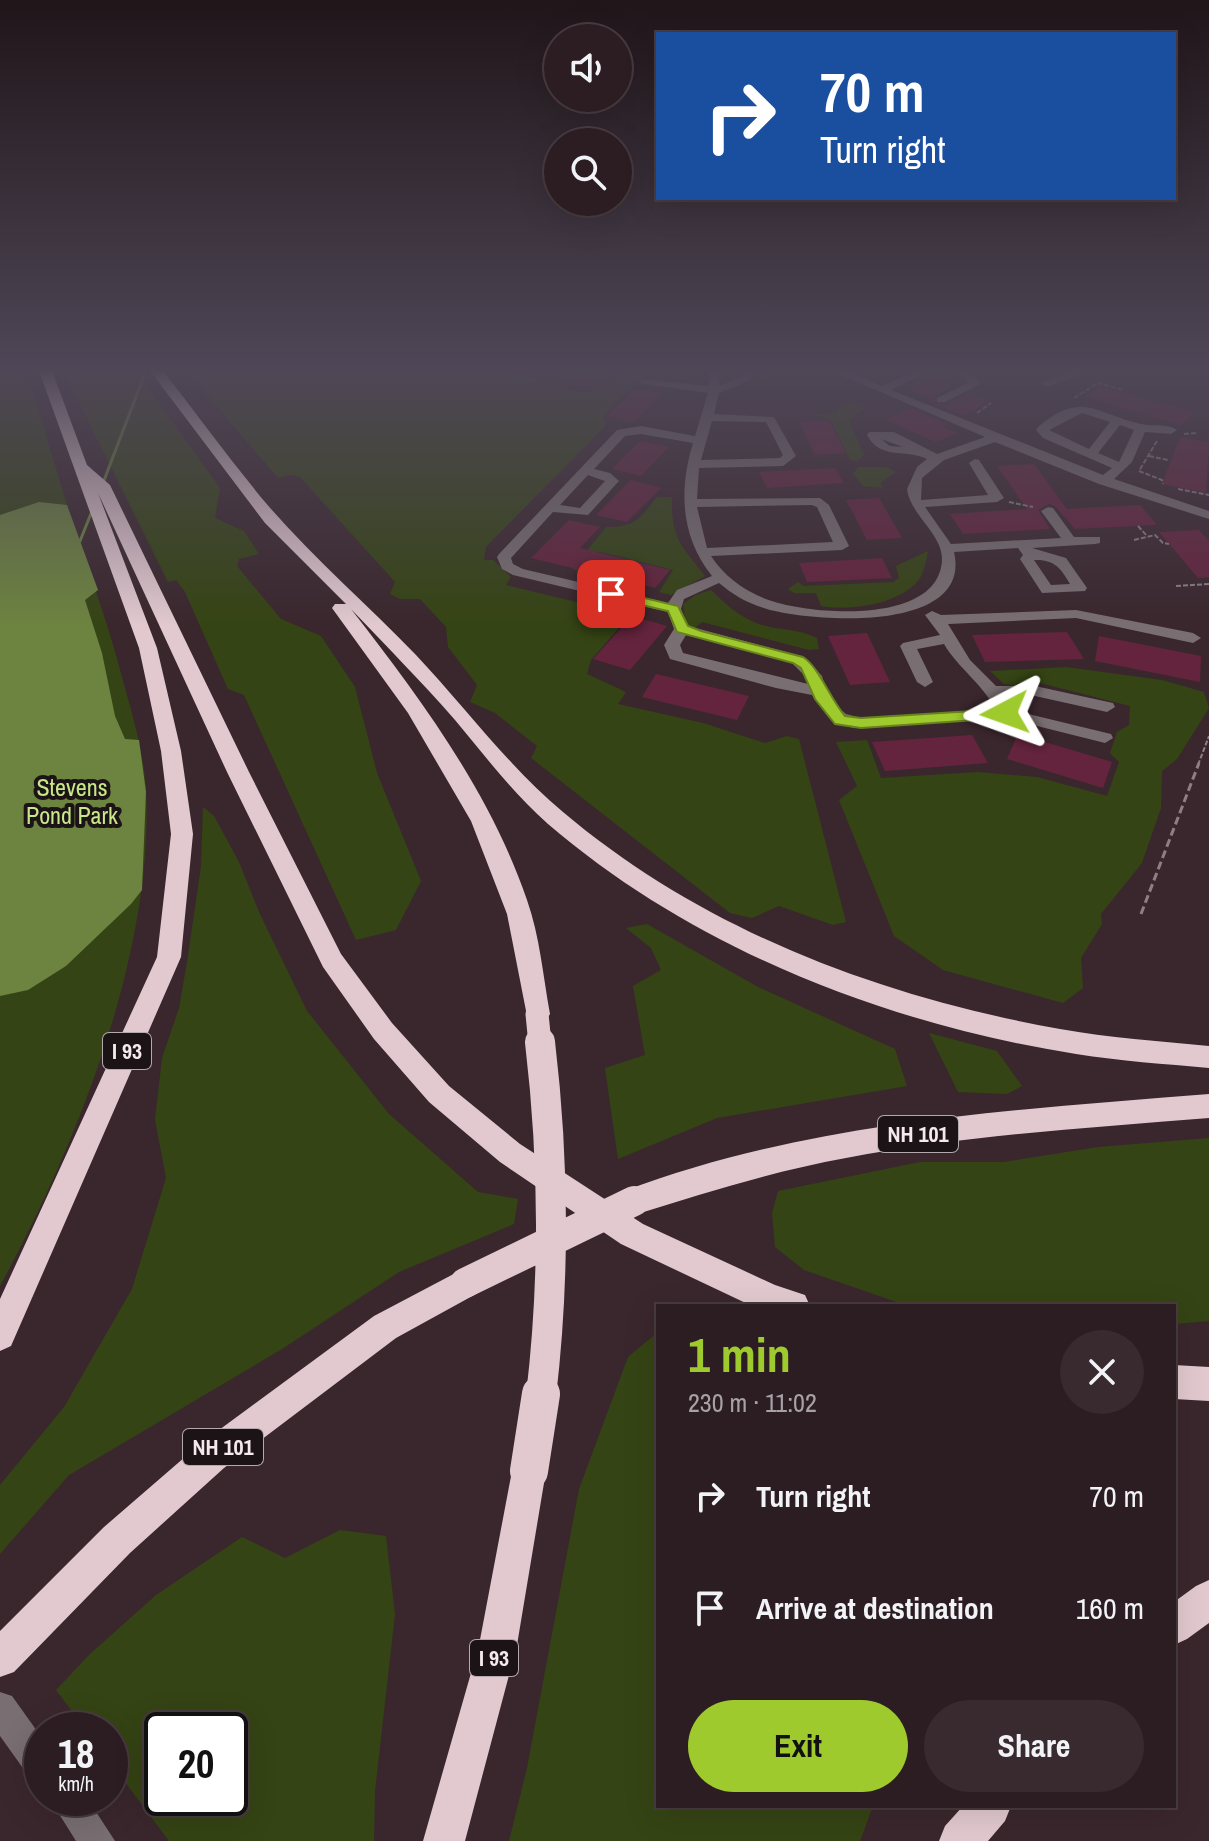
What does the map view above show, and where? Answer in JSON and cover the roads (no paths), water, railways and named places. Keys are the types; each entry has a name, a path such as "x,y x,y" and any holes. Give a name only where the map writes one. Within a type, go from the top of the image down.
{"highway":[{"name":"I 93","path":"0,1335 169,957 182,834 171,751 148,648 139,587 93,504 78,454"},
{"name":"I 93","path":"221,454 418,712 466,785 495,847 516,903 537,1014 553,1174 549,1318 542,1408 498,1645 444,1841"},
{"path":"83,468 102,485 139,587 238,772 332,960 401,1052 439,1094 510,1153 620,1226 771,1299 787,1304"},
{"path":"262,508 451,704 534,798 609,861 672,902 744,941 915,1007 1061,1040 1209,1057"},
{"name":"NH 101","path":"5,1652 117,1540 212,1456 385,1327 465,1283 634,1201 759,1165 846,1145 1025,1121 1209,1106"},
{"path":"1176,1382 1209,1384"},
{"path":"1176,1624 1209,1599"},
{"path":"960,1841 988,1808"}],"street":[{"path":"601,454 504,557 507,566 518,572 674,609"},
{"path":"696,454 690,503 702,552 721,577 755,600 801,613 862,616 916,603 941,585 949,562 947,548 917,504 913,490 916,477 926,466 952,454"},
{"path":"693,464 783,462 789,454"},
{"path":"927,454 938,459"},
{"path":"1035,454 1104,481 1209,515"},
{"path":"1104,481 1126,462 1130,454"},
{"path":"1090,455 1120,467"},
{"path":"917,504 997,498 975,463"},
{"path":"550,508 583,512 613,481 584,470"},
{"path":"690,503 815,501 822,505 842,546 702,552"},
{"path":"1048,511 1070,541"},
{"path":"947,548 1026,550 1070,541 1095,540"},
{"path":"682,629 674,609 677,597 721,577"},
{"path":"916,603 939,620 963,662 1000,699 1005,713"},
{"path":"939,620 1076,614 1193,638"},
{"path":"682,629 672,645 676,656 818,691"},
{"path":"682,629 798,660 814,676 818,691 833,716 848,723 1005,713 1105,738"},
{"path":"925,682 909,644 949,638"},
{"path":"993,691 1035,691 1107,707"},
{"path":"0,1708 24,1741"},
{"path":"79,1816 97,1841"}],"waterway":[{"path":"103,483 114,454"},
{"path":"75,543 80,541 92,511"}],"park label":[{"name":"Stevens Pond Park","path":"72,802"}]}
